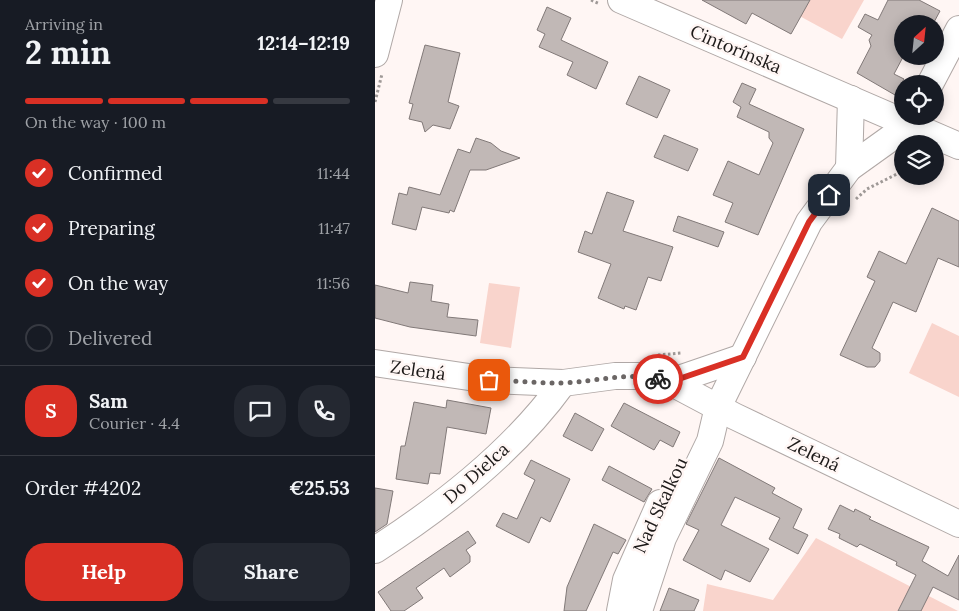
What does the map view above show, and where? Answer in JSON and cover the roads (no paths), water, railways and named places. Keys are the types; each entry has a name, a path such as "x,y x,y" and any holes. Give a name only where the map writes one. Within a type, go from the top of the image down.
{"street":[{"path":"375,54 389,0"},
{"name":"Cintorínska","path":"615,4 894,115"},
{"path":"935,75 959,29"},
{"path":"849,168 851,99"},
{"name":"Nad Skalkou","path":"639,611 663,538 710,441 718,407 809,222 849,168 906,125"},
{"name":"Cintorínska","path":"919,125 959,146"},
{"path":"670,382 743,357"},
{"name":"Zelená","path":"375,363 489,380 563,383 615,376 642,376 670,382 959,524"},
{"name":"Do Dielca","path":"375,550 453,496 543,411 563,383"},
{"name":"Nad Skalkou","path":"619,611 626,580 645,533 695,432 718,407"}]}
